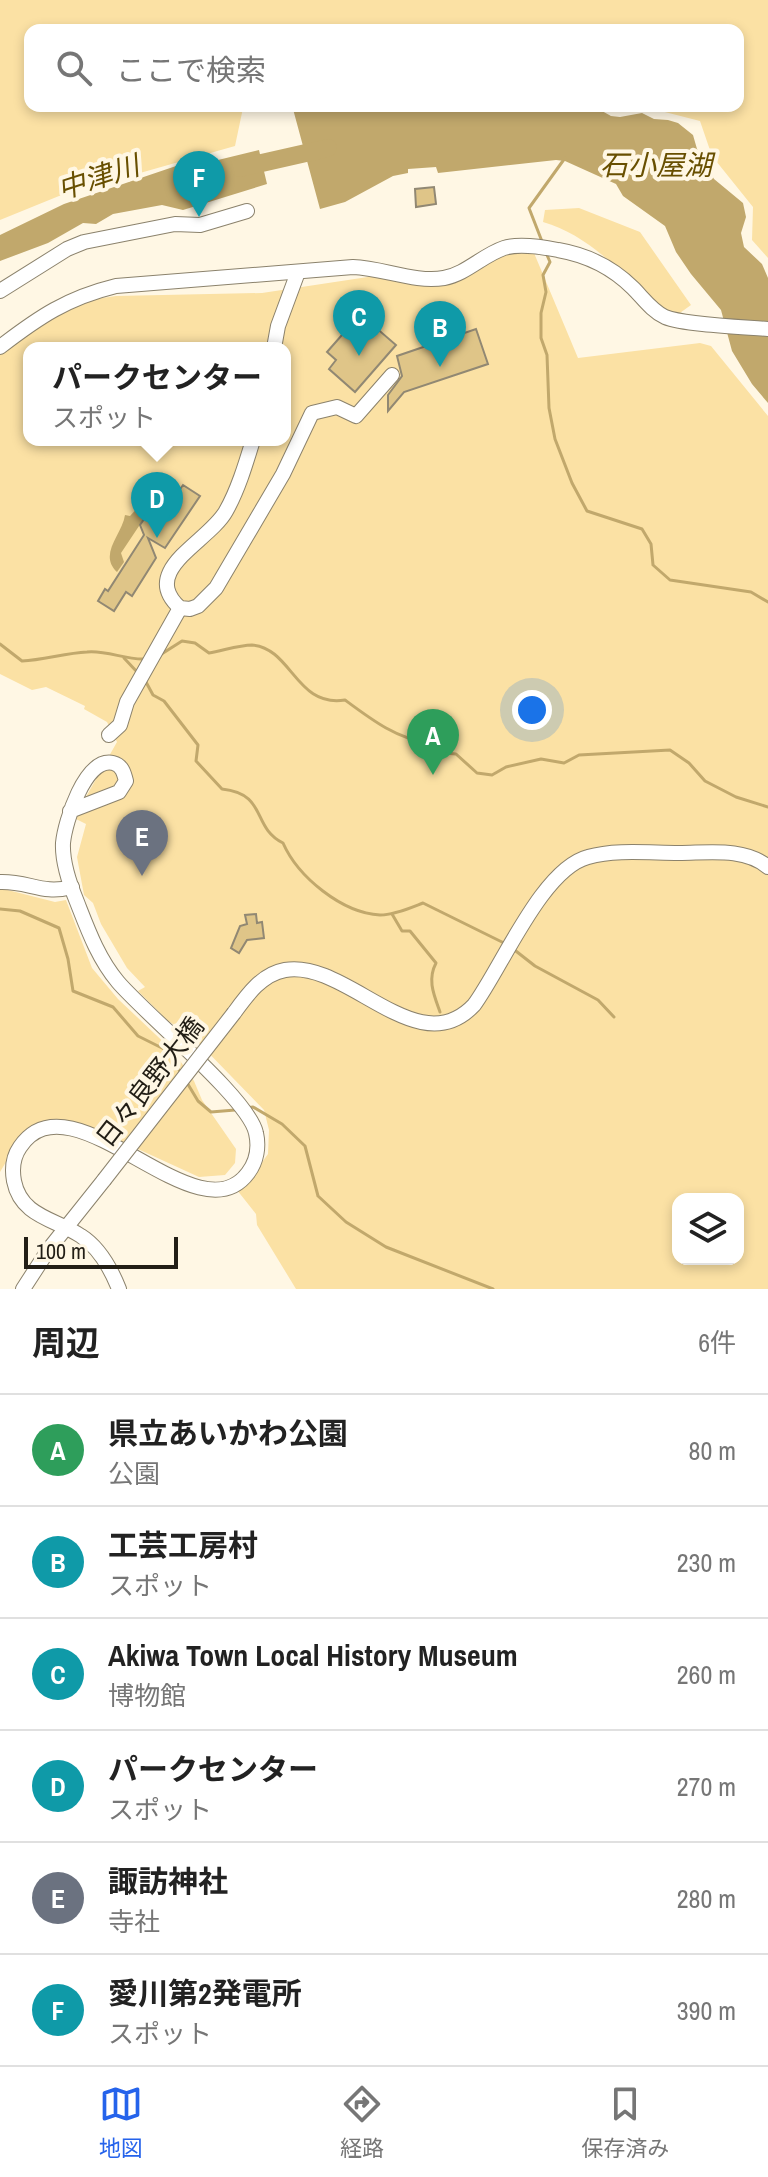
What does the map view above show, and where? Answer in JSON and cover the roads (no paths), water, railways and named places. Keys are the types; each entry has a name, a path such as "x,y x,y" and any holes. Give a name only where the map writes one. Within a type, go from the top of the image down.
{"street":[{"path":"0,291 67,249 84,242 175,224 200,225 247,211"},
{"path":"0,347 61,304 116,286 353,267 425,278 446,278 507,247 556,249 606,266 662,315 768,329"},
{"path":"275,342 298,272"},
{"path":"109,735 120,725 130,695 177,614 198,606 216,588 283,474 312,413 337,407 356,416 392,375"},
{"path":"177,614 168,593 168,573 174,562 214,529 227,510 251,446"},
{"path":"70,811 119,792 126,781 117,764 108,763 90,771 70,811 63,844 72,887 94,944 115,979 243,1109 256,1129 258,1146 249,1171 241,1180 231,1186 217,1188 200,1187 178,1180 71,1127 44,1128 30,1136 14,1159 12,1174 22,1201 36,1214 82,1236 110,1266 119,1289"},
{"name":"日々良野大橋","path":"23,1289 65,1228 260,983 283,970 311,971 404,1016 434,1024 450,1021 474,1005 535,908 562,872 573,863 587,857 619,853 726,853 756,858 768,867"},
{"path":"0,882 20,882 49,891 72,887"}],"water":[{"name":"石小屋湖","path":"294,112 604,112 620,117 642,113 654,119 678,123 693,135 697,149 714,179 743,203 746,217 741,233 744,247 762,264 768,278 768,403 732,351 721,310 676,252 665,226 623,196 616,184 565,161 438,173 436,167 408,169 408,173 393,176 345,202 320,209"},
{"path":"259,150 267,184 183,210 162,205 113,214 96,224 83,223 48,243 0,261 0,235 64,204 179,165 181,169"},
{"path":"163,488 178,492 164,512 153,505 121,553 124,562 117,572 112,565 110,551 125,515 130,516 154,490"}],"waterway":[{"name":"中津川","path":"240,168 328,148"},
{"path":"543,244 529,208 565,158"},
{"path":"547,255 550,262 543,275 546,292 541,313 541,338 547,355 549,408 555,439 587,511 642,529 651,544 653,565 670,580 751,592 768,602"},
{"path":"160,655 182,641 195,643 209,653 247,645 265,649 277,656 315,695 329,700 345,700 395,733 429,743 432,752 456,754 477,773 492,775 506,767 541,759 564,763 579,755 670,750 689,763 705,781 736,797 768,807"},
{"path":"0,644 22,661 94,652 145,659"},
{"path":"124,658 138,673"},
{"path":"146,682 153,695 164,701 198,745 196,761 222,789 237,792 253,804 266,829 283,843 299,868 323,891 351,908 380,915 423,903 506,944"},
{"path":"0,909 20,911 59,928 73,991 113,1007 138,1036 168,1051 182,1075"},
{"path":"392,914 402,931 410,931 436,963 432,981 440,1012"},
{"path":"512,948 535,966 598,1000 614,1017"},
{"path":"186,1081 198,1101 211,1112 235,1110"},
{"path":"246,1108 253,1107 282,1124 305,1146 318,1196 346,1222 386,1247 493,1289"}],"place":[{"name":"愛川第2発電所","path":"199,217"},
{"name":"Akiwa Town Local History Museum","path":"359,356"},
{"name":"工芸工房村","path":"440,367"},
{"name":"パークセンター","path":"157,538"},
{"name":"県立あいかわ公園","path":"433,775"},
{"name":"諏訪神社","path":"142,876"}]}
